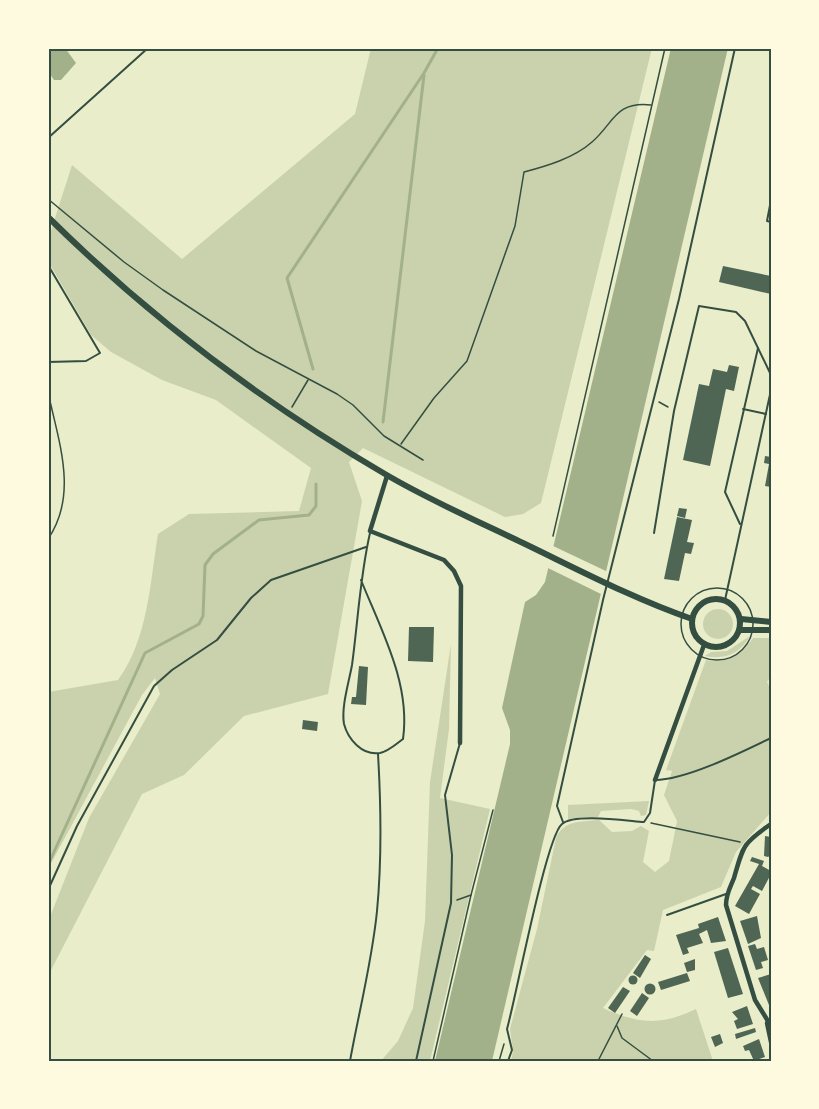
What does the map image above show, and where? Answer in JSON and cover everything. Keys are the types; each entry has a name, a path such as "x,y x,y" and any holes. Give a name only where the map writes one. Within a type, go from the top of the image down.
{"street":[{"path":"48,217 89,258 178,335 288,414 387,476 641,600 692,619"},
{"path":"387,476 370,531 444,560 454,572 461,586 460,743"},
{"path":"717,599 725,600 738,611 741,619 740,630 730,644 722,647 704,645 694,634 692,619 701,604 717,599"},
{"path":"741,619 771,622"},
{"path":"740,630 771,630"},
{"path":"655,780 704,645"},
{"path":"771,824 747,843 738,856 733,879 726,894 726,905 755,1000 771,1026"},
{"path":"766,1020 771,1042"}],"lane":[{"path":"48,138 148,48"},
{"path":"508,1061 512,1050 507,1035 547,858 563,822 557,806 603,600 679,299 735,48"},
{"path":"771,200 767,221 771,222"},
{"path":"48,265 100,353 86,361 48,362"},
{"path":"654,533 674,411 699,306 736,312 745,321 771,375"},
{"path":"740,524 725,492 758,348"},
{"path":"725,600 771,390"},
{"path":"743,409 766,414"},
{"path":"370,531 361,580 344,722 349,740 378,754"},
{"path":"48,890 77,826 154,686 172,669 217,640 251,598 271,580 366,548"},
{"path":"361,580 393,661 406,718 403,739 378,754"},
{"path":"563,822 598,819 644,822 650,813 655,780 671,780 771,738"},
{"path":"416,1061 451,903 452,855 445,795 460,743"},
{"path":"350,1061 367,979 377,910 381,798 378,754"},
{"path":"666,915 726,894"}],"path":[{"path":"553,536 666,48"},
{"path":"401,445 434,398 467,361 515,226 524,172 547,166 592,142 619,110 640,104 652,105"},
{"path":"48,198 124,262 163,290 256,351 345,400 384,436 423,460"},
{"path":"288,414 309,379"},
{"path":"48,392 65,473 62,509 55,528 48,538"},
{"path":"653,397 674,411"},
{"path":"717,587 728,589 746,602 754,620 751,639 735,655 716,660 699,655 685,639 683,616 691,599 702,591 717,587"},
{"path":"433,1061 492,810"},
{"path":"644,822 747,843"},
{"path":"451,903 471,895"},
{"path":"598,1061 622,1014"},
{"path":"616,1026 621,1038 652,1061"},
{"path":"499,1061 507,1035"}],"shaded area":[{"path":"48,48 65,48 76,63 61,80 54,80 48,71"},
{"path":"371,48 652,48 541,503 523,514 505,517 363,448 349,462 362,501 328,694 244,716 184,775 142,794 48,976 48,922 89,818 160,694 155,678 142,695 48,869 48,692 118,680 136,647 142,629 158,534 189,514 299,511 311,468 216,400 162,380 111,352 91,335 48,261 48,240 72,165 182,259 355,114"},
{"path":"671,48 728,48 492,1061 435,1061 510,744 510,730 502,708 525,602 536,595 545,582"},
{"path":"718,609 729,613 733,624 729,635 718,639 707,635 703,624 707,613"},
{"path":"750,636 742,647 731,654 719,657 705,656 711,652 727,651"},
{"path":"753,638 771,638 771,676 767,682 771,690 771,812 736,852 721,887 663,910 654,951 647,950 603,1008 627,1017 650,1021 672,1018 696,1009 713,1061 511,1061 513,1051 510,1029 537,929 559,832 568,825 599,820 612,832 632,831 641,826 649,831 643,862 655,872 669,861 677,821 664,795 672,771 666,770 706,660 721,661 733,657"},
{"path":"451,644 449,729 440,798 490,809 430,1061 381,1061 398,1041 413,1008 425,921 430,782"},
{"path":"649,801 646,815 641,816 639,811 631,809 601,811 598,817 568,819 568,805"}],"pier":[{"path":"551,545 608,572 603,595 546,567"}],"building":[{"path":"723,266 771,276 771,294 719,282"},
{"path":"729,365 739,367 734,391 726,389 710,466 683,460 699,384 709,386 713,369 727,372"},
{"path":"765,456 771,457 771,487 765,486 769,464 764,463"},
{"path":"679,508 687,509 685,518 677,516"},
{"path":"677,517 692,520 687,542 694,543 691,554 685,553 679,581 664,579"},
{"path":"409,627 434,627 433,662 408,661"},
{"path":"359,666 368,667 366,705 351,704 352,697 356,697"},
{"path":"303,720 318,722 317,731 302,729"},
{"path":"765,836 771,837 771,855 768,857 764,856"},
{"path":"752,857 764,861 762,866 771,871 771,874 762,891 753,886 751,889 760,894 749,914 735,906 759,864 750,861"},
{"path":"757,916 761,938 748,944 740,921"},
{"path":"718,917 726,941 711,943 707,930 699,934 703,943 687,948 689,953 683,955 676,935 699,928 698,924"},
{"path":"755,944 757,949 764,947 768,960 761,962 763,968 756,970 748,946"},
{"path":"728,948 743,994 728,998 714,952"},
{"path":"645,955 651,959 640,978 633,973"},
{"path":"695,959 695,970 687,972 684,963"},
{"path":"687,973 690,981 661,990 658,982"},
{"path":"771,974 771,1010 758,978"},
{"path":"633,976 637,980 633,984 629,980"},
{"path":"650,983 656,989 650,995 644,989"},
{"path":"623,987 630,991 615,1013 608,1008"},
{"path":"642,993 649,998 637,1016 630,1011"},
{"path":"747,1006 753,1024 737,1029 734,1021 738,1019 732,1012"},
{"path":"755,1028 756,1032 736,1039 735,1034"},
{"path":"720,1034 723,1043 715,1047 711,1037"},
{"path":"759,1039 765,1057 754,1061 749,1050 745,1051 743,1046"}],"waterway":[{"path":"313,369 287,278 424,73 438,48"},
{"path":"383,422 424,75"},
{"path":"48,865 145,653 199,624 203,616 205,565 213,554 259,520 309,515 316,506 316,484"}]}
